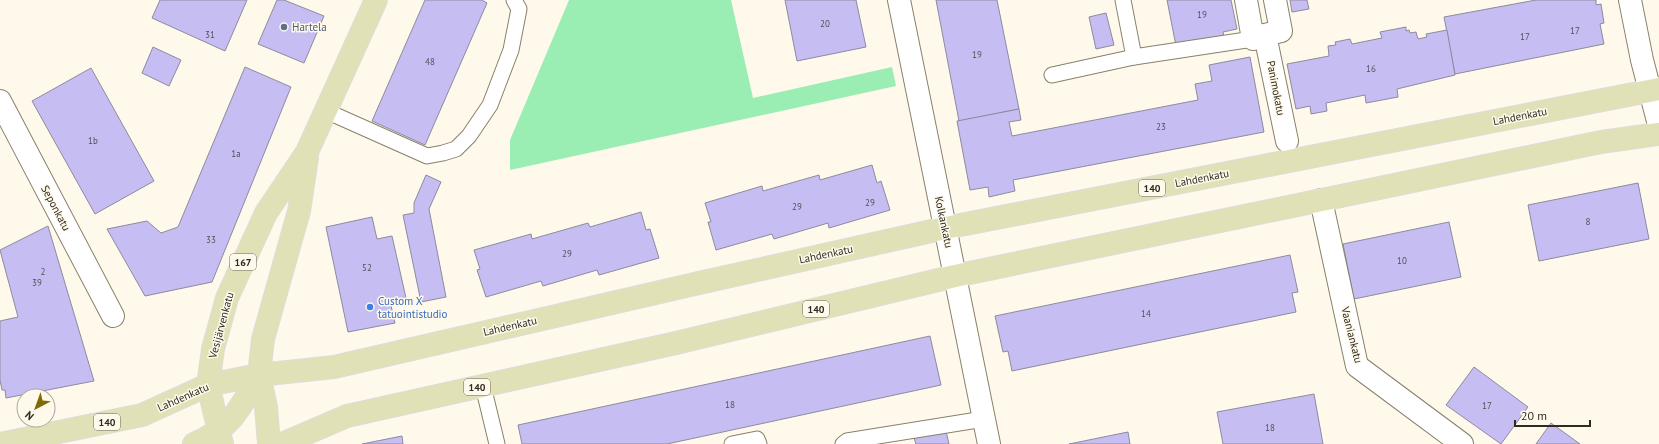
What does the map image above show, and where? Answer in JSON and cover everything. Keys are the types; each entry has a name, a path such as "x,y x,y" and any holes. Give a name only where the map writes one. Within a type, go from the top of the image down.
{"main road":[{"name":"Vesijärvenkatu","path":"220,438 208,385 213,349 227,298 266,212 308,152 376,0"},
{"name":"Lahdenkatu","path":"0,444 142,415 208,385 259,375 334,367 692,284 945,228 1655,90"},
{"name":"140","path":"282,444 346,416 676,343 955,276 1601,142 1659,134"},
{"name":"Vesijärvenkatu","path":"270,444 266,407 259,375 263,339 299,211 308,152"},
{"path":"194,444 220,438 239,410 259,375"}],"street":[{"name":"Kolkankatu","path":"899,0 989,444"},
{"name":"Panimokatu","path":"1246,0 1259,37 1287,141"},
{"path":"1259,37 1281,30 1275,0"},
{"path":"1630,0 1642,60 1655,90 1659,125"},
{"name":"Seponkatu","path":"0,100 113,316"},
{"name":"Vaaniankatu","path":"1321,200 1358,366 1462,444"}],"lane":[{"path":"326,111 427,156 456,149 469,136 490,105 511,50 519,8 514,0"},
{"path":"1123,0 1134,57"},
{"path":"1052,75 1134,57 1259,37"},
{"path":"483,386 497,444"},
{"path":"843,444 847,441 984,419"},
{"path":"732,444 757,439 760,444"}],"green space":[{"path":"569,0 731,0 753,98 892,67 896,86 510,170 510,140"}],"building":[{"path":"160,0 247,0 225,51 152,18"},
{"path":"277,0 284,0 324,16 304,63 258,44"},
{"path":"425,0 482,0 487,3 425,145 372,121"},
{"path":"785,0 856,0 866,47 797,61"},
{"path":"936,0 997,0 1019,109 959,121"},
{"path":"1167,0 1231,0 1237,29 1223,32 1224,37 1176,46"},
{"path":"1290,0 1307,0 1309,9 1292,12"},
{"path":"1536,0 1596,0 1596,5 1601,4 1604,23 1600,24 1604,44 1455,74 1444,17"},
{"path":"1106,13 1114,45 1096,49 1089,17"},
{"path":"1406,27 1406,31 1409,30 1410,33 1416,32 1418,39 1427,37 1426,34 1447,30 1455,75 1397,89 1398,97 1366,103 1365,95 1326,103 1327,111 1311,114 1310,106 1296,109 1287,64 1329,56 1328,46 1336,45 1335,42 1350,39 1352,44 1382,38 1380,32"},
{"path":"153,47 181,60 169,86 142,73"},
{"path":"1250,57 1264,132 1013,180 1015,191 989,197 988,187 970,190 957,121 1019,109 1021,120 1009,122 1012,136 1198,100 1195,84 1212,81 1209,65"},
{"path":"245,67 291,87 212,282 145,296 107,229 147,221 161,233 178,227"},
{"path":"91,68 154,181 95,214 32,101"},
{"path":"872,165 877,183 881,181 890,210 829,228 828,223 774,239 772,234 716,250 708,222 711,222 705,203 762,186 763,191 819,175 820,180"},
{"path":"426,175 441,182 429,209 446,297 421,302 403,215 414,213 414,203"},
{"path":"1638,183 1649,239 1539,261 1528,205"},
{"path":"641,212 646,230 650,229 659,258 599,275 597,270 543,286 541,281 486,297 477,270 480,269 474,250 531,234 532,239 588,223 590,227"},
{"path":"372,217 377,239 392,236 406,298 390,301 395,323 348,332 326,227"},
{"path":"1449,222 1461,277 1354,299 1343,244"},
{"path":"48,226 94,381 56,388 16,388 16,396 6,398 5,390 2,390 0,380 0,321 18,317 0,250"},
{"path":"1290,255 1298,292 1292,293 1296,312 1012,371 1008,351 1003,352 995,316"},
{"path":"930,336 941,385 667,444 522,444 518,425"},
{"path":"1474,367 1528,407 1501,444 1446,405"},
{"path":"1314,394 1323,444 1223,444 1217,412"},
{"path":"1551,423 1580,444 1536,444"},
{"path":"946,431 949,444 916,444 914,438"},
{"path":"1128,432 1130,444 1069,444"},
{"path":"402,436 403,444 362,444"}],"place":[{"name":"Hartela","path":"284,27"},
{"name":"Custom X tatuointistudio","path":"370,307"}]}
